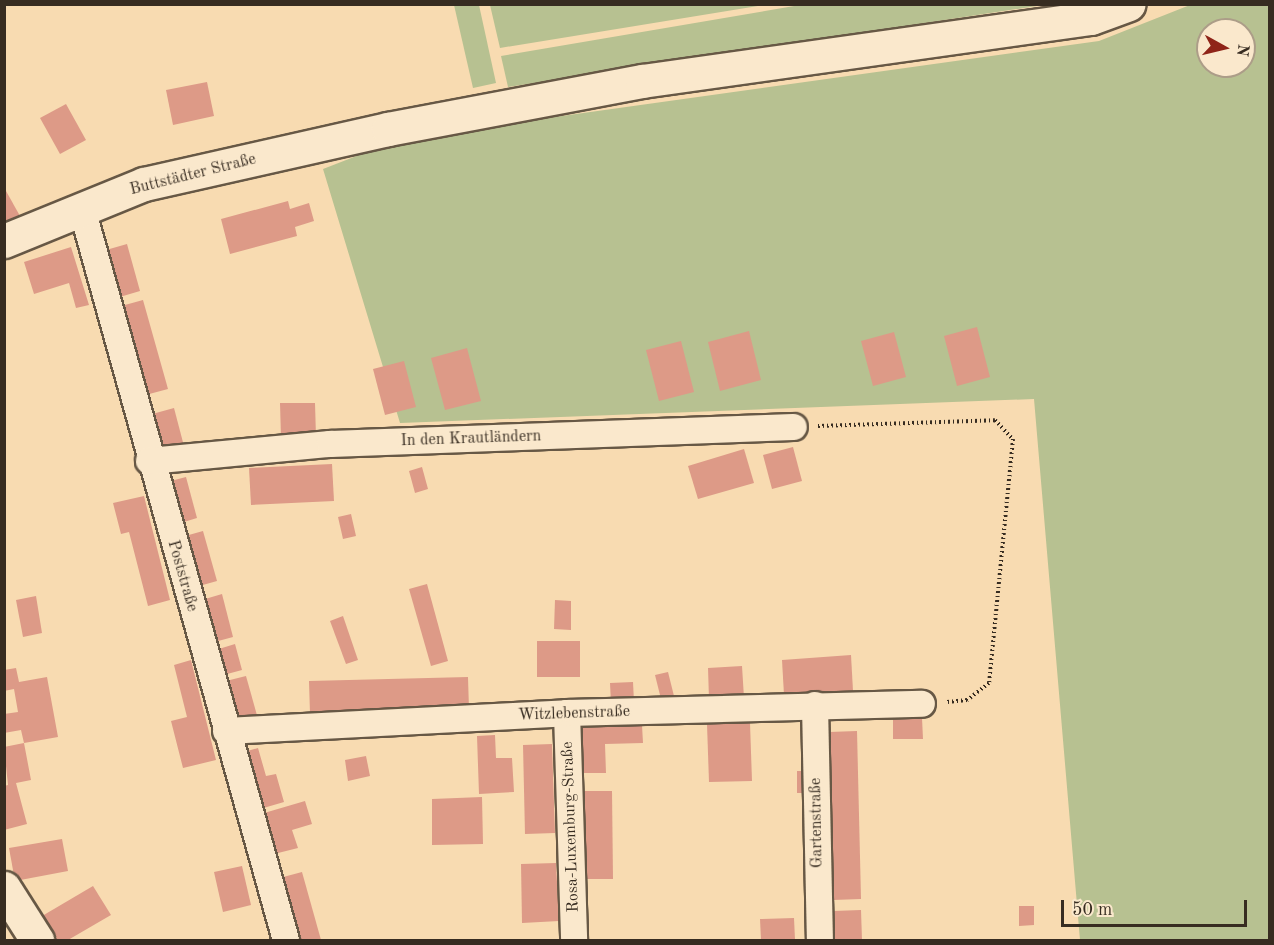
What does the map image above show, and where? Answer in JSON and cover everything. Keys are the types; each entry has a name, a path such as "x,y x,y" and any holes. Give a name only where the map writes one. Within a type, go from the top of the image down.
{"main road":[{"name":"Buttstädter Straße","path":"4,241 144,184 388,129 642,81 1091,18 1129,4"},
{"path":"4,888 37,940"}],"street":[{"name":"Poststraße","path":"82,209 150,461 286,940"},
{"name":"In den Krautländern","path":"150,461 330,444 794,427"},
{"name":"Witzlebenstraße","path":"226,731 567,713 922,704"},
{"name":"Gartenstraße","path":"815,705 819,940"},
{"name":"Rosa-Luxemburg-Straße","path":"567,713 574,940"}],"path":[{"path":"794,427 994,420 1013,439 989,683 967,700 922,704"}],"green space":[{"path":"490,4 764,5 500,48"},
{"path":"454,5 479,5 496,83 473,88"},
{"path":"800,5 1043,5 508,87 501,56"},
{"path":"1190,5 1269,5 1269,939 1080,940 1034,399 400,423 323,169 390,143 440,133 1099,41"}],"building":[{"path":"207,82 214,116 173,125 166,90"},
{"path":"66,104 86,140 60,154 40,118"},
{"path":"6,191 20,216 4,224 4,192"},
{"path":"288,201 290,209 309,203 314,221 295,227 297,236 230,254 221,219"},
{"path":"127,244 140,291 113,299 99,252"},
{"path":"71,247 89,305 76,308 69,283 34,294 24,262"},
{"path":"143,300 168,389 138,397 114,308"},
{"path":"977,327 990,377 957,386 944,336"},
{"path":"749,331 761,380 720,391 708,342"},
{"path":"894,332 906,377 873,386 861,341"},
{"path":"681,341 694,392 659,401 646,350"},
{"path":"467,348 481,401 445,410 431,358"},
{"path":"404,361 416,407 385,415 373,369"},
{"path":"280,403 315,403 316,437 281,438"},
{"path":"174,408 185,450 157,458 145,416"},
{"path":"793,447 802,481 772,489 763,455"},
{"path":"744,449 754,483 698,499 688,466"},
{"path":"332,464 334,501 251,505 249,468"},
{"path":"422,467 428,489 415,493 409,471"},
{"path":"186,477 197,518 174,525 163,483"},
{"path":"144,496 170,600 148,606 129,532 121,534 113,503"},
{"path":"351,514 356,536 343,539 338,517"},
{"path":"203,531 217,581 192,588 178,538"},
{"path":"427,584 448,661 431,666 409,589"},
{"path":"222,594 233,637 207,644 195,602"},
{"path":"36,596 42,633 23,637 16,600"},
{"path":"555,600 571,601 571,630 554,629"},
{"path":"343,616 358,660 346,664 330,621"},
{"path":"537,641 580,641 580,677 537,677"},
{"path":"235,644 242,670 216,677 209,652"},
{"path":"851,655 853,691 784,695 782,660"},
{"path":"191,660 216,760 183,768 171,721 187,717 174,665"},
{"path":"742,666 744,698 709,699 708,668"},
{"path":"16,668 19,682 47,677 58,737 24,743 21,730 4,733 4,714 18,712 14,689 4,691 4,670"},
{"path":"668,672 674,696 661,699 655,675"},
{"path":"246,676 258,719 230,726 218,683"},
{"path":"468,677 469,710 310,714 309,681"},
{"path":"633,682 634,702 611,703 610,683"},
{"path":"893,718 922,718 923,739 893,739"},
{"path":"750,723 752,781 709,782 707,724"},
{"path":"642,725 643,743 605,744 606,773 579,773 577,726"},
{"path":"857,731 861,899 833,900 829,732"},
{"path":"495,735 496,758 512,758 514,792 479,794 477,736"},
{"path":"24,743 31,780 16,783 27,824 4,830 4,786 8,785 4,747"},
{"path":"552,744 555,833 525,834 523,745"},
{"path":"258,748 266,776 276,774 284,802 253,811 237,754"},
{"path":"366,756 370,776 348,781 345,760"},
{"path":"797,771 809,771 810,793 797,793"},
{"path":"582,791 612,791 613,879 583,879"},
{"path":"482,797 483,844 432,845 432,799"},
{"path":"305,801 312,824 292,830 298,848 266,856 254,816"},
{"path":"62,839 68,871 15,881 9,848"},
{"path":"556,863 559,921 522,923 521,864"},
{"path":"242,866 251,905 223,912 214,872"},
{"path":"302,872 321,940 289,940 272,880"},
{"path":"93,886 111,915 68,940 50,940 37,919"},
{"path":"1019,906 1034,906 1034,925 1019,926"},
{"path":"861,910 862,940 834,940 833,911"},
{"path":"794,918 795,940 761,940 760,919"}]}
